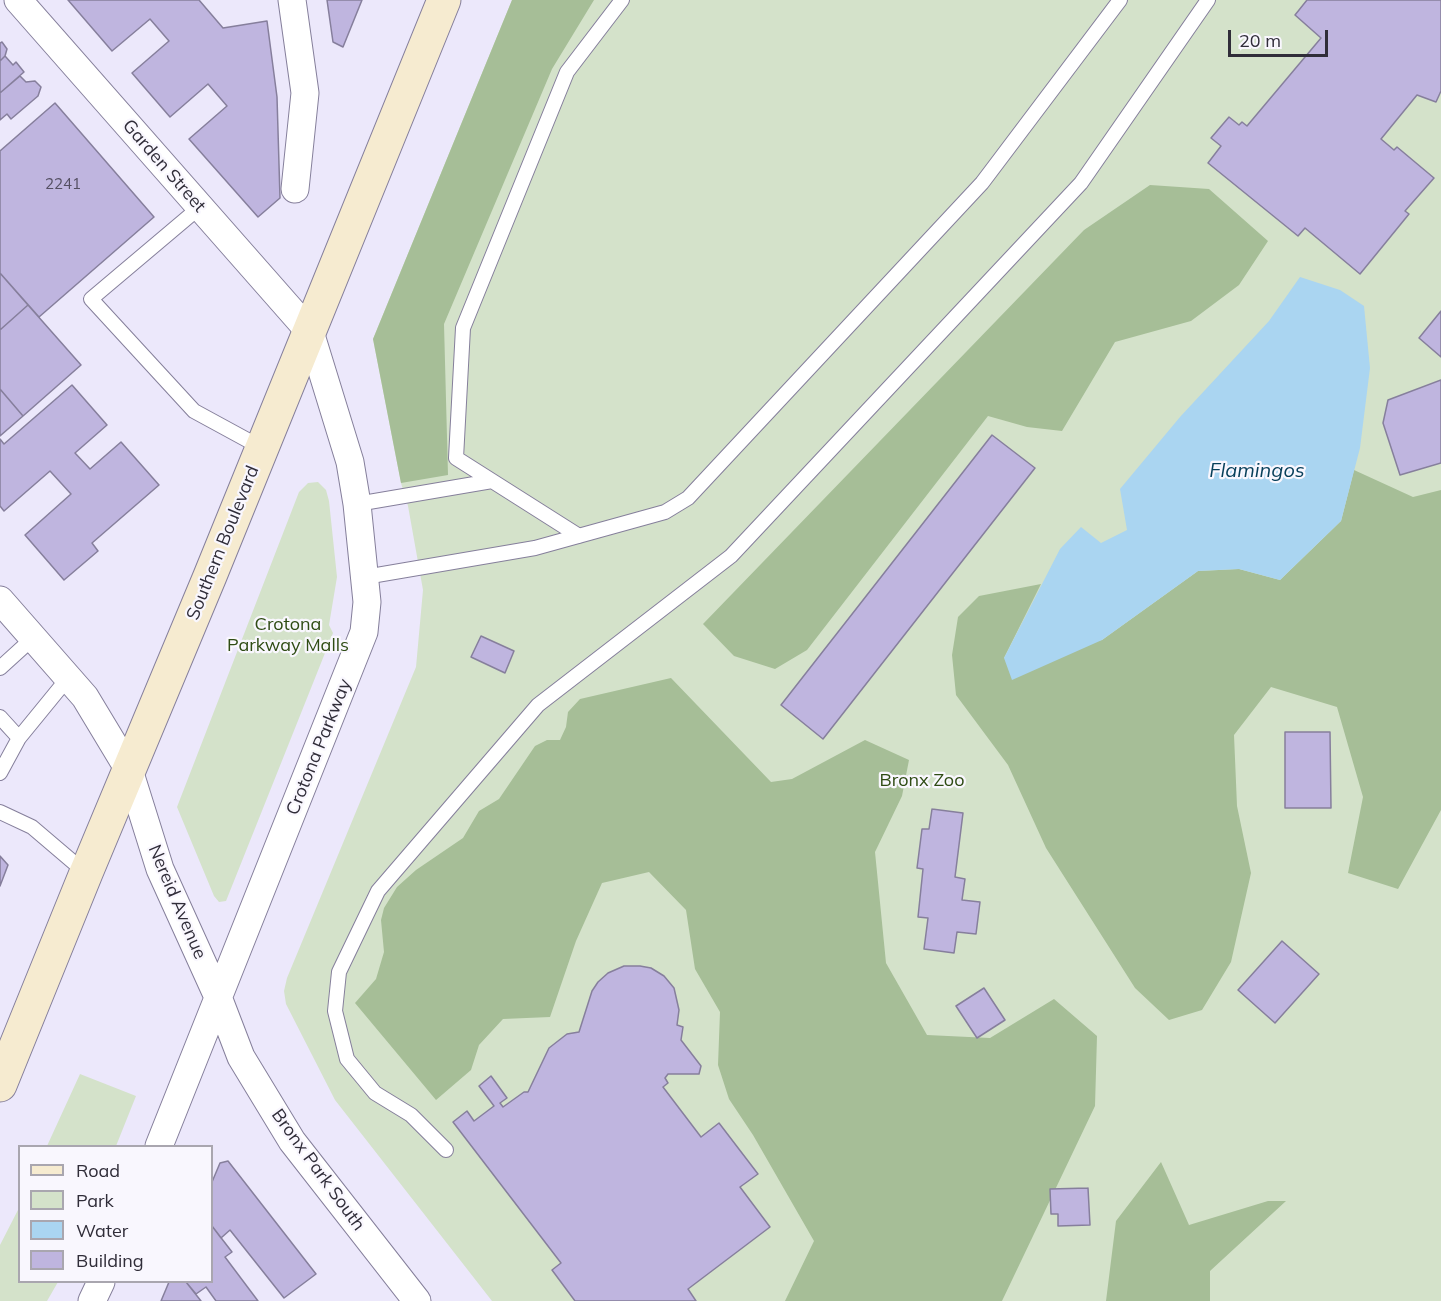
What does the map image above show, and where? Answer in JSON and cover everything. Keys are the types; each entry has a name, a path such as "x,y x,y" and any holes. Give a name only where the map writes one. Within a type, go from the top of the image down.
{"main road":[{"name":"Southern Boulevard","path":"0,1085 444,0"}],"street":[{"name":"Garden Street","path":"18,0 309,332"},
{"path":"292,0 305,93 295,189"},
{"name":"Crotona Parkway","path":"159,1145 364,632 367,602 365,577 350,462 309,332"},
{"name":"Nereid Avenue","path":"0,600 85,697 129,770 160,869 218,997"},
{"name":"Bronx Park South","path":"218,997 242,1057 292,1141 417,1301"},
{"path":"92,1301 101,1283"}],"lane":[{"path":"579,536 456,458 463,328 567,72 622,0"},
{"path":"365,577 535,548 664,512 688,498 982,183 1120,0"},
{"path":"446,1150 411,1115 375,1093 347,1059 335,1011 339,972 378,891 538,705 731,556 1073,192 1208,0"},
{"path":"200,207 91,299 195,411 262,448"},
{"path":"357,504 492,481"},
{"path":"0,668 33,638"},
{"path":"0,773 19,738 68,678"},
{"path":"0,717 19,738"},
{"path":"0,812 32,827 86,873"}],"green space":[{"name":"Bronx Zoo","path":"512,0 1441,0 1441,1301 492,1301 335,1100 286,1004 284,991 287,978 416,667 423,590 373,339"},
{"path":"512,0 594,0 552,69 444,324 448,475 401,483 373,339"},
{"path":"1150,185 1209,189 1268,241 1239,285 1191,321 1115,342 1062,431 1027,427 988,416 807,650 775,669 734,656 703,624 1084,230"},
{"path":"1354,470 1413,497 1441,490 1441,810 1398,889 1348,873 1363,797 1337,707 1271,687 1234,735 1237,806 1251,873 1231,962 1202,1010 1169,1020 1135,988 1046,848 1008,765 956,695 952,655 958,617 979,596 1041,584 1004,658 1102,640 1198,571 1239,569 1280,580 1341,521"},
{"name":"Crotona Parkway Malls","path":"318,482 326,490 329,501 337,577 329,625 333,633 226,901 219,902 214,896 177,807 299,492 308,483"},
{"path":"671,678 771,782 792,779 865,740 909,760 902,796 875,852 886,963 927,1035 990,1038 1054,999 1097,1036 1095,1106 1002,1301 785,1301 814,1241 753,1135 729,1099 718,1065 720,1012 695,969 686,910 649,872 602,883 576,941 550,1017 503,1019 479,1045 471,1070 436,1100 355,1003 376,979 384,952 381,920 384,908 397,887 416,870 463,838 479,811 499,799 535,746 547,740 560,740 566,727 568,712 580,699"},
{"path":"80,1074 136,1096 116,1145 47,1145"},
{"path":"1161,1162 1189,1225 1268,1201 1286,1201 1210,1271 1210,1301 1106,1301 1116,1221"},
{"path":"18,1210 18,1283 57,1283 47,1301 0,1301 0,1245"}],"water":[{"name":"Flamingos","path":"1300,277 1340,290 1364,306 1370,368 1360,448 1341,521 1280,580 1239,569 1198,571 1102,640 1012,680 1004,658 1060,549 1081,527 1101,543 1127,530 1120,489 1180,417 1269,321"}],"building":[{"path":"68,0 199,0 223,28 267,21 277,97 280,198 258,217 189,139 227,106 208,84 170,117 132,73 169,41 150,19 112,51"},
{"path":"327,0 362,0 343,47 333,42"},
{"path":"1307,0 1441,0 1441,91 1436,102 1417,95 1381,139 1394,150 1397,147 1434,178 1405,211 1409,214 1360,274 1305,228 1298,236 1208,163 1221,146 1211,138 1229,117 1239,125 1242,122 1247,126 1321,38 1295,15"},
{"path":"2,42 7,49 0,61 0,43"},
{"path":"5,56 13,65 16,62 24,72 0,93 0,61"},
{"path":"20,76 26,82 35,81 41,87 38,96 11,119 7,114 0,120 0,93"},
{"path":"55,103 154,217 39,317 0,273 0,151"},
{"path":"0,273 28,305 0,330"},
{"path":"28,305 81,365 23,416 0,389 0,330"},
{"path":"1441,311 1441,357 1419,338"},
{"path":"1441,380 1441,463 1400,475 1383,423 1388,400"},
{"path":"72,385 107,425 75,453 90,469 121,442 159,485 92,543 98,551 64,580 25,535 71,494 50,471 4,511 0,506 0,439 4,444"},
{"path":"0,389 23,416 0,436"},
{"path":"992,435 1035,468 823,739 781,705"},
{"path":"481,636 514,651 505,673 471,657"},
{"path":"1285,732 1330,732 1331,808 1285,808"},
{"path":"932,809 963,813 955,877 965,879 962,900 980,902 976,934 957,932 954,953 924,949 928,918 918,917 923,869 917,868 922,829 929,829"},
{"path":"0,856 8,865 0,886"},
{"path":"1282,941 1319,974 1275,1023 1238,990"},
{"path":"624,966 651,968 664,976 674,988 679,1010 677,1025 683,1027 681,1040 701,1066 699,1074 668,1074 665,1078 668,1083 663,1087 701,1137 719,1123 758,1174 740,1187 770,1227 688,1289 696,1301 575,1301 552,1270 561,1263 453,1122 467,1111 474,1121 494,1106 479,1086 491,1076 507,1098 500,1103 503,1107 524,1092 528,1092 549,1048 567,1034 579,1032 592,991 598,982 608,973"},
{"path":"984,988 1005,1020 977,1038 956,1006"},
{"path":"228,1161 316,1274 284,1298 230,1230 221,1238 213,1227 213,1180 220,1163"},
{"path":"1088,1188 1090,1225 1058,1226 1058,1214 1051,1214 1050,1189"},
{"path":"213,1227 232,1252 225,1257 258,1301 216,1301 206,1287 196,1294 187,1283 213,1283"},
{"path":"169,1283 187,1283 201,1301 161,1301"}]}
